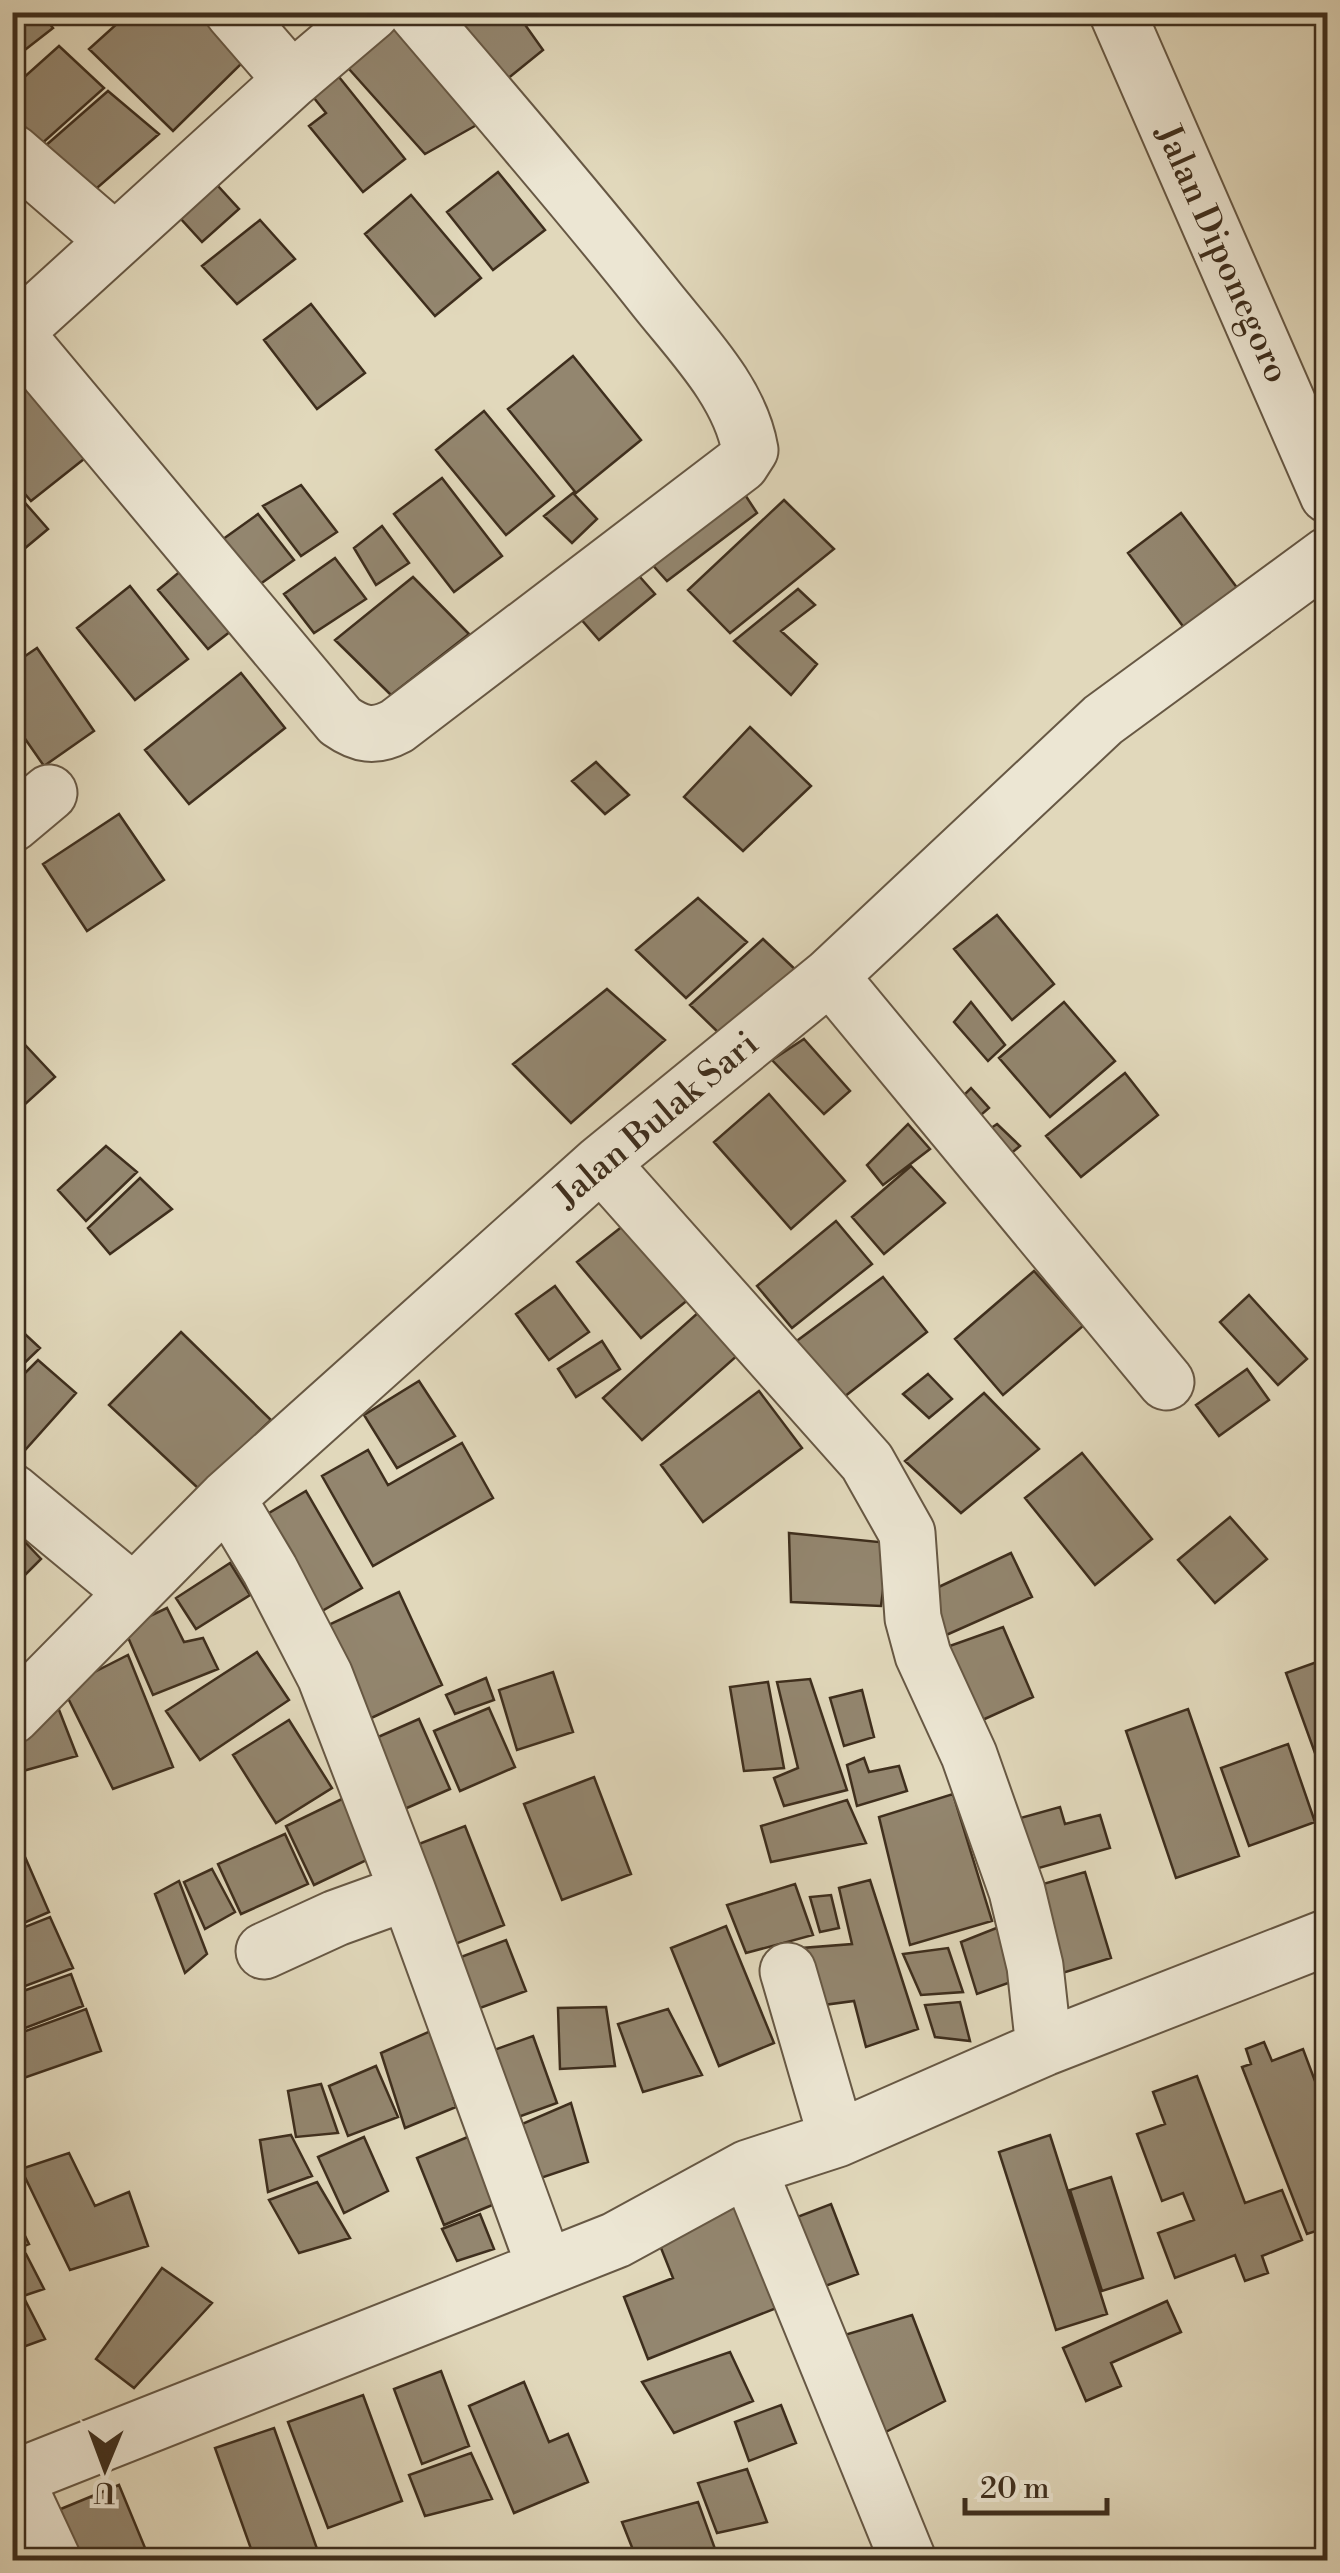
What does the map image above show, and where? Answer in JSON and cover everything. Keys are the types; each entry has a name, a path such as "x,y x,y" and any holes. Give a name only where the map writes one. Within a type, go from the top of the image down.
{"street":[{"path":"233,12 292,80"},
{"path":"372,12 14,334 340,722 370,735 398,726 741,464 750,450 748,436 716,375 581,204 416,12"},
{"name":"Jalan Diponegoro","path":"1117,12 1328,495"},
{"path":"12,152 116,241"},
{"name":"Jalan Bulak Sari","path":"12,1716 227,1498 601,1163 830,976 1103,720 1328,555"},
{"path":"830,976 1166,1382"},
{"path":"601,1163 866,1462 900,1519 910,1550 913,1618 922,1655 969,1755 1018,1891 1035,1966 1044,2048"},
{"path":"12,1492 133,1592"},
{"path":"227,1498 325,1676 545,2267"},
{"path":"264,1951 336,1918 408,1892"},
{"path":"53,2560 13,2476 616,2240 748,2168 838,2139 1044,2048 1328,1937"},
{"path":"788,1971 838,2139"},
{"path":"748,2168 908,2560"}],"building":[{"path":"12,12 40,12 53,28 12,60"},
{"path":"130,12 196,12 244,61 173,131 89,49"},
{"path":"432,12 516,12 543,50 495,89"},
{"path":"399,19 482,122 425,154 341,60"},
{"path":"59,46 104,88 38,147 12,120 12,88"},
{"path":"335,72 405,159 363,192 309,126 326,113 310,93"},
{"path":"108,91 159,134 89,195 36,154"},
{"path":"498,172 545,230 493,270 447,212"},
{"path":"207,174 239,209 202,242 170,207"},
{"path":"411,195 481,278 435,316 365,234"},
{"path":"260,220 295,259 237,304 202,266"},
{"path":"311,304 365,373 317,409 264,340"},
{"path":"573,356 641,440 576,493 508,409"},
{"path":"12,357 89,455 31,501 12,479"},
{"path":"484,411 554,496 506,535 436,450"},
{"path":"442,478 502,556 454,592 394,514"},
{"path":"736,481 757,513 667,581 640,551"},
{"path":"301,485 337,532 301,556 263,506"},
{"path":"12,488 48,529 12,559"},
{"path":"573,493 597,519 572,543 544,516"},
{"path":"784,500 834,549 730,633 688,590"},
{"path":"1181,513 1244,597 1191,637 1128,553"},
{"path":"258,514 294,560 256,587 219,542"},
{"path":"382,526 409,563 376,585 354,548"},
{"path":"335,558 366,599 314,633 284,594"},
{"path":"625,560 655,594 599,640 567,603"},
{"path":"183,569 236,627 208,649 158,590"},
{"path":"413,577 469,634 391,695 335,640"},
{"path":"130,586 188,659 135,700 77,628"},
{"path":"798,589 815,605 781,631 817,664 791,695 734,641"},
{"path":"37,648 94,731 44,766 12,720 12,665"},
{"path":"241,673 285,728 189,804 145,750"},
{"path":"750,727 811,786 743,851 684,797"},
{"path":"596,762 629,795 605,814 572,781"},
{"path":"119,814 164,880 87,931 43,864"},
{"path":"698,898 747,942 686,998 636,950"},
{"path":"997,915 1054,984 1012,1020 954,949"},
{"path":"763,939 799,973 723,1037 690,1005"},
{"path":"607,989 665,1040 571,1123 513,1064"},
{"path":"971,1002 1005,1045 988,1061 954,1022"},
{"path":"1064,1002 1115,1061 1050,1117 999,1058"},
{"path":"12,1034 55,1077 12,1116"},
{"path":"804,1039 850,1091 824,1114 772,1060"},
{"path":"1125,1073 1158,1115 1081,1177 1046,1136"},
{"path":"971,1088 989,1108 967,1127 950,1109"},
{"path":"769,1094 845,1181 791,1229 714,1142"},
{"path":"908,1124 930,1149 883,1185 867,1165"},
{"path":"997,1124 1020,1146 998,1164 975,1139"},
{"path":"106,1146 137,1172 86,1221 58,1190"},
{"path":"911,1166 945,1203 884,1254 852,1217"},
{"path":"140,1178 172,1209 110,1254 88,1228"},
{"path":"633,1218 695,1294 641,1338 577,1262"},
{"path":"836,1221 872,1264 792,1328 757,1286"},
{"path":"1034,1271 1083,1326 1003,1395 955,1339"},
{"path":"883,1277 927,1332 844,1397 794,1343"},
{"path":"555,1286 589,1332 549,1360 516,1314"},
{"path":"1249,1295 1307,1359 1278,1385 1220,1322"},
{"path":"700,1311 739,1354 642,1440 603,1398"},
{"path":"12,1322 40,1348 12,1375"},
{"path":"181,1332 271,1420 199,1489 109,1405"},
{"path":"602,1341 620,1369 576,1397 558,1369"},
{"path":"38,1360 76,1393 18,1458 12,1453 12,1386"},
{"path":"1247,1369 1269,1400 1219,1436 1196,1405"},
{"path":"928,1374 952,1399 929,1418 903,1394"},
{"path":"419,1381 455,1436 397,1468 364,1415"},
{"path":"759,1391 802,1448 703,1522 661,1465"},
{"path":"984,1393 1039,1449 961,1513 905,1461"},
{"path":"462,1443 493,1498 373,1566 322,1476 368,1450 388,1485"},
{"path":"1082,1453 1152,1539 1095,1585 1025,1498"},
{"path":"306,1491 362,1588 315,1615 259,1519"},
{"path":"1230,1517 1267,1559 1215,1603 1178,1560"},
{"path":"789,1533 889,1543 881,1606 791,1602"},
{"path":"25,1542 41,1559 21,1579 12,1571 12,1554"},
{"path":"1011,1553 1032,1597 944,1636 928,1592"},
{"path":"230,1563 250,1595 196,1629 176,1598"},
{"path":"399,1592 442,1685 367,1720 324,1627"},
{"path":"167,1608 184,1642 203,1638 218,1669 153,1695 124,1628"},
{"path":"1003,1627 1033,1697 978,1722 944,1648"},
{"path":"257,1652 289,1700 200,1760 166,1711"},
{"path":"128,1655 173,1767 113,1789 63,1688"},
{"path":"1328,1658 1328,1789 1286,1673"},
{"path":"553,1672 573,1732 517,1750 499,1690"},
{"path":"486,1678 494,1700 455,1714 446,1695"},
{"path":"810,1679 847,1790 784,1806 774,1778 798,1768 777,1682"},
{"path":"768,1682 784,1768 744,1771 730,1687"},
{"path":"862,1690 874,1737 844,1746 830,1698"},
{"path":"54,1697 77,1756 12,1774 12,1734"},
{"path":"489,1708 515,1767 460,1791 434,1731"},
{"path":"1188,1709 1239,1856 1176,1878 1126,1731"},
{"path":"419,1719 450,1789 400,1811 369,1741"},
{"path":"289,1720 332,1788 276,1823 233,1755"},
{"path":"1288,1744 1315,1822 1249,1846 1221,1768"},
{"path":"864,1758 869,1772 899,1766 907,1791 857,1806 847,1765"},
{"path":"594,1777 631,1874 562,1900 524,1804"},
{"path":"953,1794 992,1921 910,1945 879,1817"},
{"path":"342,1799 371,1858 314,1885 286,1826"},
{"path":"847,1800 866,1843 771,1862 761,1826"},
{"path":"1060,1807 1065,1824 1100,1815 1110,1848 1021,1873 1006,1822"},
{"path":"465,1826 504,1925 445,1948 406,1849"},
{"path":"15,1834 49,1912 12,1928 12,1835"},
{"path":"285,1834 308,1884 241,1914 218,1864"},
{"path":"212,1869 235,1912 205,1929 184,1882"},
{"path":"1085,1872 1111,1958 1056,1975 1029,1888"},
{"path":"870,1880 918,2029 866,2047 854,2001 816,2006 802,1948 852,1944 839,1888"},
{"path":"179,1881 207,1954 185,1973 155,1894"},
{"path":"795,1884 813,1935 746,1953 727,1905"},
{"path":"831,1895 839,1928 820,1932 810,1897"},
{"path":"50,1917 73,1968 12,1991 12,1932"},
{"path":"726,1926 774,2043 719,2066 671,1948"},
{"path":"999,1927 1014,1981 977,1994 961,1942"},
{"path":"506,1940 526,1991 464,2014 445,1963"},
{"path":"948,1948 963,1992 921,1995 903,1954"},
{"path":"71,1974 83,2006 12,2033 12,1995"},
{"path":"960,2002 970,2041 935,2037 925,2005"},
{"path":"606,2007 615,2066 560,2069 558,2008"},
{"path":"86,2009 101,2051 18,2080 12,2070 12,2036"},
{"path":"668,2009 702,2075 643,2092 618,2024"},
{"path":"433,2030 456,2107 405,2128 381,2053"},
{"path":"533,2036 557,2103 504,2122 480,2055"},
{"path":"1264,2042 1272,2061 1303,2049 1321,2097 1328,2094 1328,2227 1307,2234 1242,2067 1251,2064 1246,2049"},
{"path":"376,2066 398,2117 348,2136 329,2086"},
{"path":"1197,2076 1245,2203 1282,2190 1302,2240 1262,2256 1268,2273 1245,2281 1235,2255 1175,2278 1158,2233 1194,2220 1183,2193 1162,2201 1137,2134 1165,2124 1153,2092"},
{"path":"321,2084 338,2133 296,2137 288,2091"},
{"path":"571,2103 588,2162 526,2183 508,2130"},
{"path":"475,2134 502,2201 444,2225 417,2158"},
{"path":"291,2135 312,2176 268,2192 260,2140"},
{"path":"1050,2135 1107,2314 1056,2330 999,2152"},
{"path":"364,2137 388,2191 344,2213 318,2157"},
{"path":"69,2153 95,2206 129,2192 148,2246 70,2270 21,2169"},
{"path":"1111,2177 1143,2278 1102,2291 1070,2190"},
{"path":"317,2182 350,2238 299,2253 269,2200"},
{"path":"831,2204 858,2274 806,2293 779,2224"},
{"path":"739,2205 779,2307 648,2359 624,2297 673,2278 657,2238"},
{"path":"12,2209 29,2244 12,2251"},
{"path":"480,2214 494,2249 457,2261 442,2229"},
{"path":"26,2254 44,2289 23,2296 45,2339 12,2351 12,2260"},
{"path":"162,2268 212,2303 134,2388 96,2359"},
{"path":"1167,2301 1181,2332 1111,2363 1121,2386 1086,2401 1063,2348"},
{"path":"912,2315 945,2401 878,2436 841,2336"},
{"path":"730,2352 753,2401 674,2433 642,2382"},
{"path":"441,2371 469,2446 422,2464 394,2389"},
{"path":"524,2382 549,2442 568,2434 588,2482 514,2513 469,2406"},
{"path":"363,2395 402,2501 328,2528 288,2422"},
{"path":"781,2405 796,2443 749,2461 735,2422"},
{"path":"274,2428 321,2560 255,2560 215,2448"},
{"path":"471,2453 492,2499 425,2516 409,2475"},
{"path":"747,2469 767,2522 717,2533 698,2483"},
{"path":"119,2485 150,2560 71,2560 51,2513"},
{"path":"698,2502 719,2560 637,2560 622,2522"}]}
